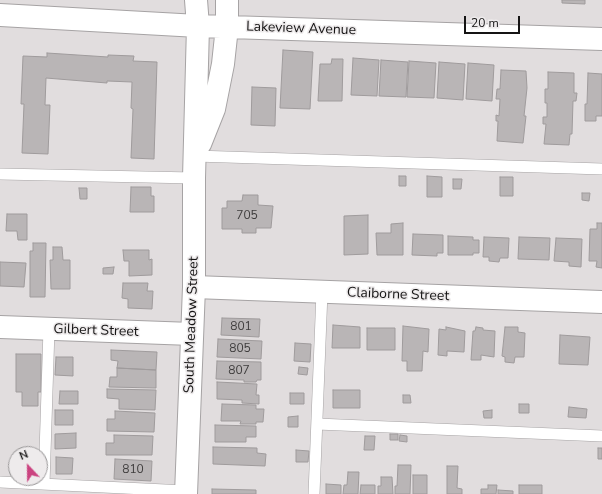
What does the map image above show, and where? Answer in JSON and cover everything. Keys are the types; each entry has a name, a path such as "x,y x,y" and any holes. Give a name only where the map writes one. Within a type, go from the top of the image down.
{"street":[{"name":"South Meadow Street","path":"186,493 194,287 194,178 198,26 196,0"},
{"name":"South Meadow Street","path":"195,156 214,109 223,64 227,27 227,0"},
{"name":"Lakeview Avenue","path":"0,15 198,26 602,39"},
{"name":"Claiborne Street","path":"194,287 602,302"},
{"name":"Gilbert Street","path":"0,327 192,334"}],"lane":[{"path":"195,156 602,169"},
{"path":"0,174 194,178"},
{"path":"314,494 322,292"},
{"path":"45,446 49,329"},
{"path":"317,424 602,436"},
{"path":"48,485 61,489 186,493"}],"building":[{"path":"562,0 585,0 585,4 562,3"},
{"path":"283,50 313,52 310,109 280,108"},
{"path":"47,53 108,57 108,55 134,56 133,61 157,62 154,159 131,158 133,109 131,108 132,82 107,81 107,83 46,78 45,105 50,105 48,154 22,153 24,104 21,104 23,56 47,57"},
{"path":"353,58 379,60 377,96 351,95"},
{"path":"332,59 343,59 342,101 318,101 320,64 331,64"},
{"path":"381,60 408,62 406,97 379,96"},
{"path":"409,61 436,63 434,98 407,97"},
{"path":"439,62 465,64 463,100 437,98"},
{"path":"468,63 494,65 492,101 466,99"},
{"path":"501,70 526,71 527,88 524,116 526,116 523,143 497,141 498,121 496,121 496,115 499,116 500,99 496,99 497,89 500,89"},
{"path":"548,72 574,73 574,93 577,93 576,101 573,101 572,134 570,134 569,145 544,144 546,124 543,124 543,117 547,117 545,89 548,89"},
{"path":"588,73 602,74 602,116 596,116 596,121 585,121"},
{"path":"252,87 276,88 275,126 251,125"},
{"path":"399,176 406,176 406,186 399,186"},
{"path":"427,176 442,177 442,197 427,197"},
{"path":"500,177 513,177 513,196 500,196"},
{"path":"453,179 462,179 461,189 453,189"},
{"path":"131,187 151,187 151,196 154,196 154,212 130,212"},
{"path":"79,188 87,188 87,199 80,199"},
{"path":"582,193 590,193 589,201 582,200"},
{"path":"243,195 258,195 258,205 273,206 271,228 256,228 256,233 242,233 242,229 222,229 222,208 227,208 227,201 242,201"},
{"path":"7,214 27,214 27,240 18,240 17,231 6,231"},
{"path":"368,215 368,254 344,255 344,216"},
{"path":"403,223 403,255 377,255 376,233 391,233 391,224"},
{"path":"597,223 602,223 602,268 596,267 597,261 589,261 590,229 597,229"},
{"path":"413,234 443,235 443,253 437,253 437,256 412,255"},
{"path":"448,236 473,237 473,240 479,240 479,253 473,253 473,255 448,255"},
{"path":"484,237 509,238 508,258 500,258 499,262 489,261 489,257 483,257"},
{"path":"519,237 550,238 549,260 518,259"},
{"path":"556,238 582,239 581,267 569,266 569,262 554,261"},
{"path":"33,243 46,243 45,297 30,297 30,251 33,251"},
{"path":"53,247 62,247 63,260 70,260 70,289 51,289 50,260 53,260"},
{"path":"123,250 149,250 149,260 152,259 152,275 129,276 129,261 124,261"},
{"path":"0,262 26,263 24,287 0,286"},
{"path":"114,267 113,274 103,274 103,268"},
{"path":"123,283 148,283 147,291 153,291 152,309 128,308 128,299 122,298"},
{"path":"222,318 260,319 259,337 221,335"},
{"path":"333,325 360,327 360,348 332,348"},
{"path":"403,326 429,329 428,352 423,351 422,371 407,371 407,361 402,361"},
{"path":"446,327 465,331 464,352 447,351 447,356 438,355 439,329 446,330"},
{"path":"476,327 483,328 483,330 495,331 494,357 481,355 481,360 471,360 473,331 475,331"},
{"path":"505,327 518,327 518,332 525,333 524,357 515,357 514,363 505,362 505,357 502,356"},
{"path":"367,328 395,328 395,350 367,350"},
{"path":"560,335 590,337 588,365 559,364"},
{"path":"218,339 262,341 261,359 217,357"},
{"path":"295,343 311,344 310,362 294,361"},
{"path":"111,350 157,352 156,370 117,368 118,361 111,360"},
{"path":"16,354 41,354 41,392 38,392 38,406 22,406 22,392 16,392"},
{"path":"56,357 73,357 73,376 55,375"},
{"path":"217,361 261,362 261,380 257,380 256,382 244,382 244,380 216,379"},
{"path":"299,367 308,368 307,375 298,374"},
{"path":"117,368 156,370 156,388 109,387 110,377 117,377"},
{"path":"217,382 257,384 256,395 259,395 259,404 242,403 242,400 217,399"},
{"path":"107,389 156,390 155,410 119,409 119,399 107,398"},
{"path":"333,390 360,390 360,408 333,408"},
{"path":"60,391 78,391 78,404 59,404"},
{"path":"290,393 304,393 304,404 290,404"},
{"path":"403,395 410,395 411,403 403,403"},
{"path":"222,404 256,405 256,409 264,409 263,422 256,422 256,424 240,424 241,421 221,421"},
{"path":"519,404 529,404 529,413 519,413"},
{"path":"569,407 587,409 586,418 568,417"},
{"path":"55,410 73,410 73,425 55,425"},
{"path":"492,410 492,418 484,418 483,411"},
{"path":"115,411 155,413 154,432 107,431 107,419 115,419"},
{"path":"298,416 298,427 288,427 288,417"},
{"path":"215,425 256,426 256,437 246,437 246,442 215,442"},
{"path":"76,433 76,448 55,449 55,434"},
{"path":"390,434 398,434 398,440 390,440"},
{"path":"114,435 153,436 152,455 106,455 106,443 114,443"},
{"path":"400,435 407,436 407,442 399,441"},
{"path":"365,436 375,436 374,450 364,450"},
{"path":"213,447 257,448 257,453 266,454 265,466 213,464"},
{"path":"598,448 602,448 602,459 598,459"},
{"path":"296,450 309,451 308,462 296,462"},
{"path":"56,457 73,458 72,474 56,474"},
{"path":"115,459 152,461 151,481 114,479"},
{"path":"398,465 411,465 410,494 395,494"},
{"path":"447,466 458,466 457,488 462,489 462,494 447,494"},
{"path":"348,472 359,472 358,494 343,494 344,485 347,485"},
{"path":"413,475 427,475 427,494 413,494"},
{"path":"381,477 392,477 393,494 378,494 378,486 381,486"},
{"path":"326,484 341,485 341,494 326,494"},
{"path":"361,485 375,485 375,494 360,494"},
{"path":"488,485 497,485 496,494 481,494 481,489 488,489"},
{"path":"519,485 542,485 542,494 519,494"},
{"path":"212,489 256,490 256,494 212,494"},
{"path":"498,490 513,491 513,494 498,494"}]}
